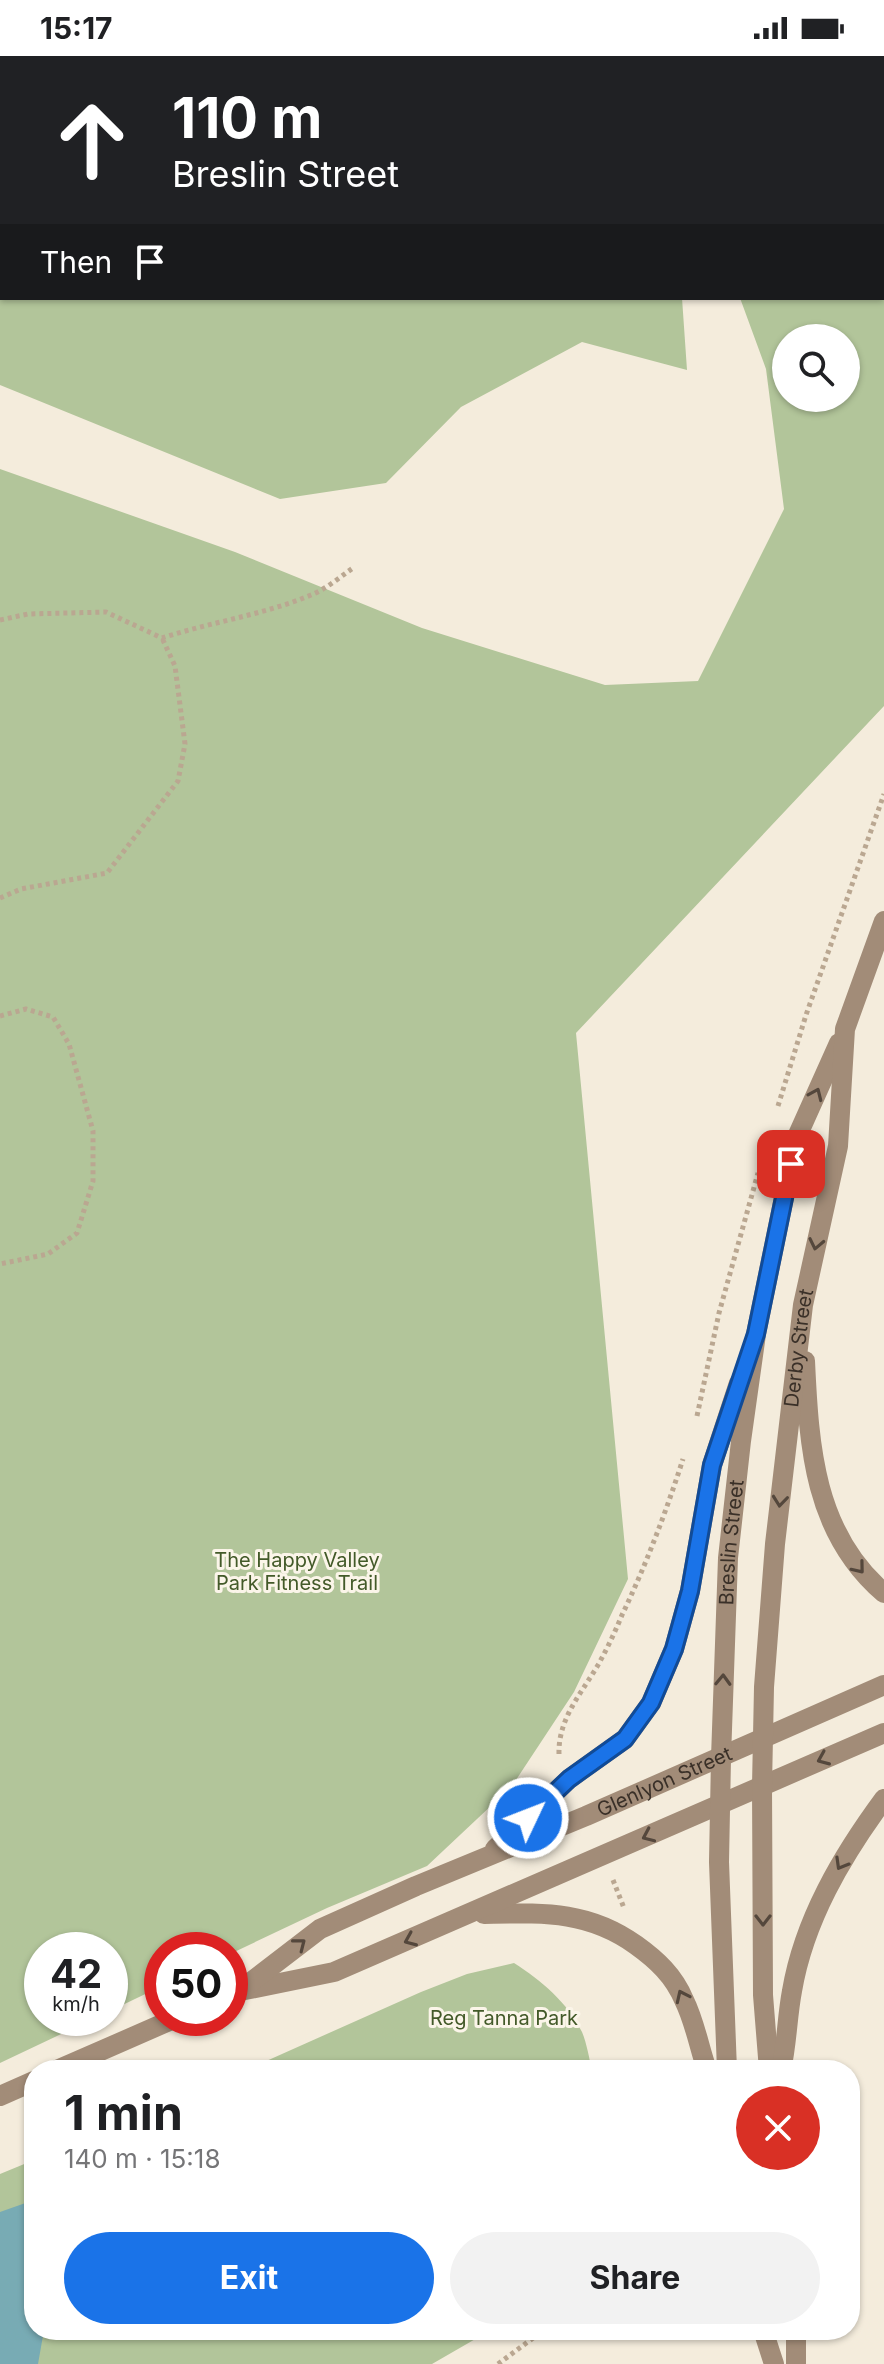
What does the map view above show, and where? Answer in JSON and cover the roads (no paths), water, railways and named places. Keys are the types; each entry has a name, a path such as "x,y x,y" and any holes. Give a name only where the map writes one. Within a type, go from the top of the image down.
{"main road":[{"name":"Derby Street","path":"762,1786 764,1687 775,1544 803,1305 838,1146 845,1029 884,921"},
{"name":"Breslin Street","path":"727,2060 719,1893 728,1558 756,1334 796,1139 845,1029"},
{"path":"803,1305 809,1433 821,1494 843,1548 864,1576 884,1593"},
{"path":"486,1857 569,1779 625,1739 651,1703 674,1649 690,1591 712,1465 756,1334"},
{"name":"Glenlyon Street","path":"248,1983 320,1929 884,1685"},
{"name":"Glenlyon Street","path":"248,1990 334,1972 884,1733"},
{"path":"762,1786 763,1995 768,2060"},
{"path":"782,2060 792,1991 806,1936 833,1878 860,1831 884,1799"},
{"path":"472,1914 548,1913 580,1917 617,1932 654,1957 674,1980 685,2001 704,2060"},
{"path":"80,2060 144,2032"},
{"path":"0,2096 24,2085"},
{"path":"766,2340 774,2364"},
{"path":"796,2340 796,2364"}],"water":[{"path":"24,2204 24,2340 42,2340 38,2364 0,2364 0,2212"}],"park label":[{"name":"The Happy Valley Park Fitness Trail","path":"297,1572"},
{"name":"Reg Tanna Park","path":"504,2018"}]}
